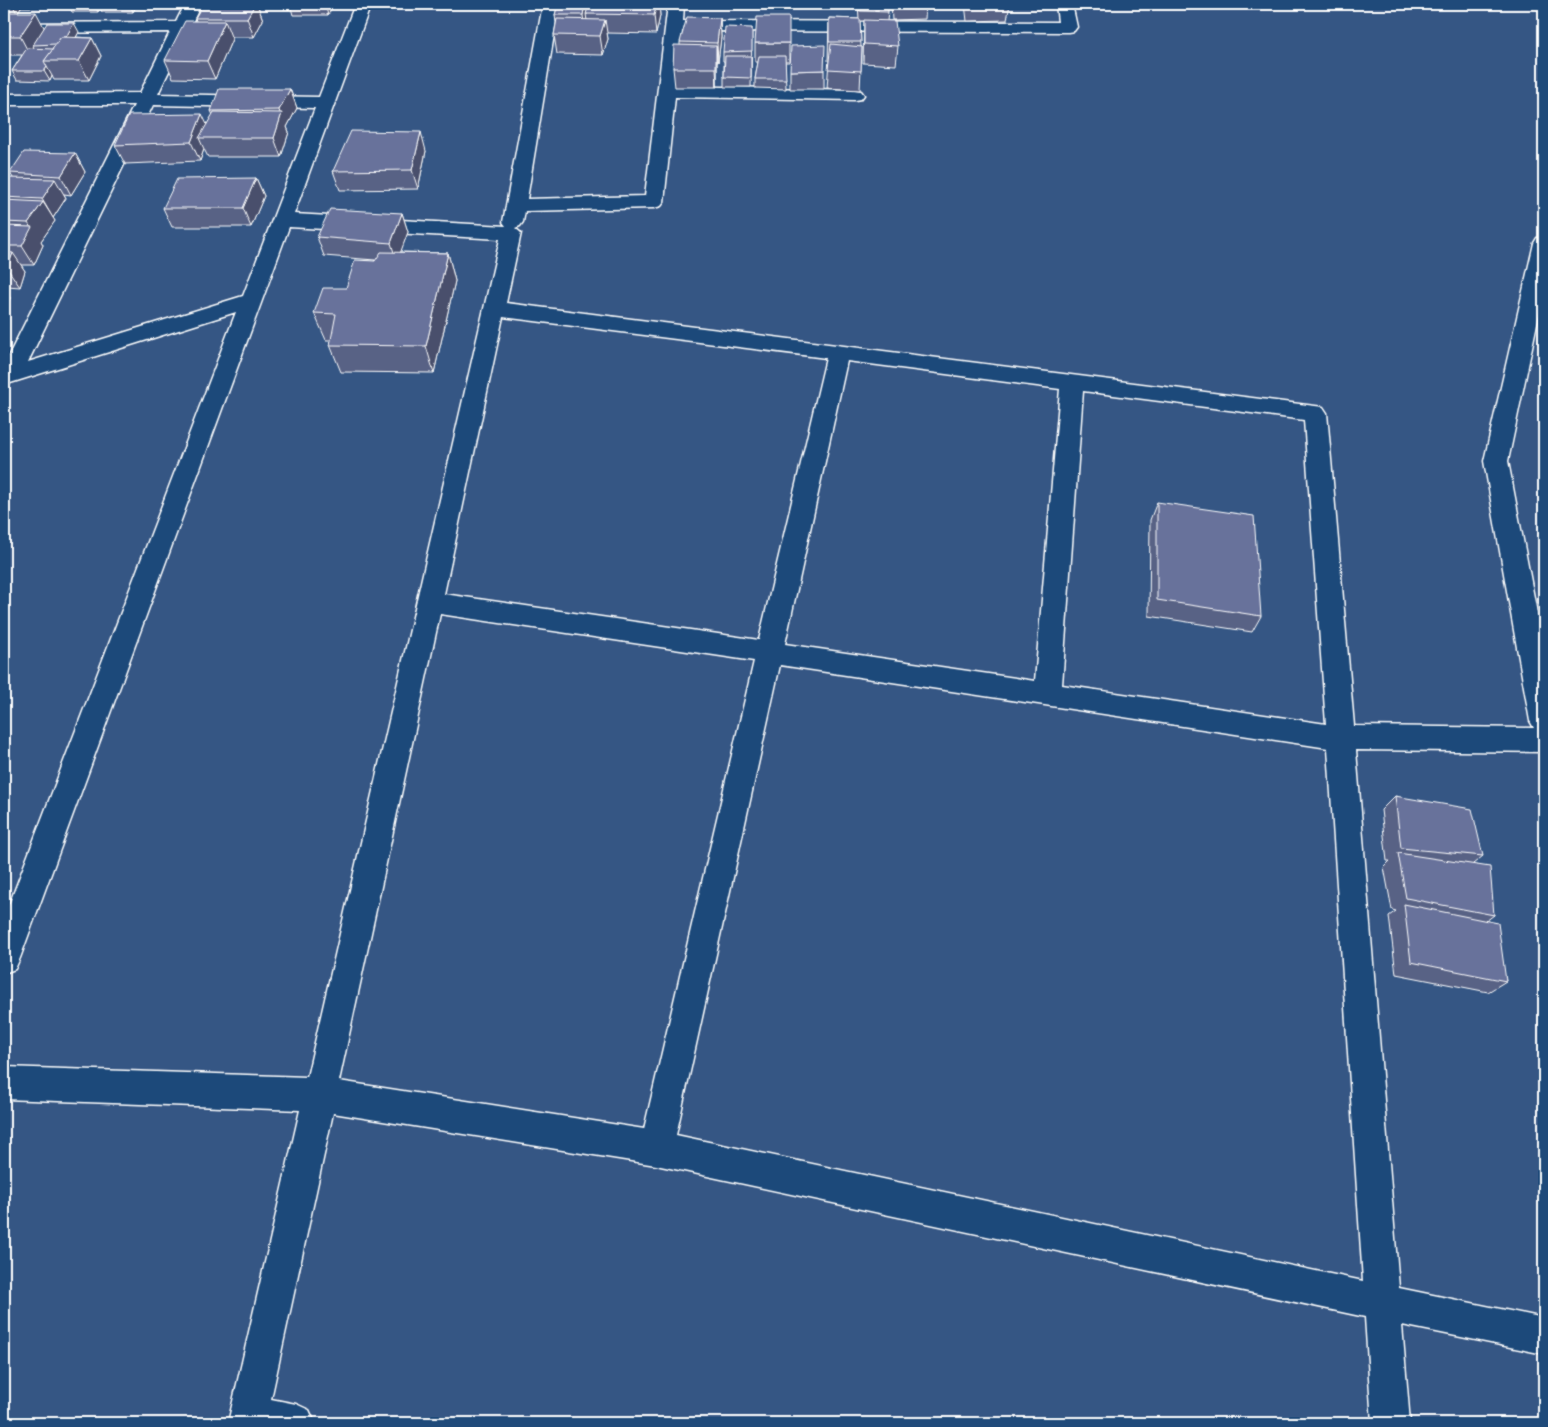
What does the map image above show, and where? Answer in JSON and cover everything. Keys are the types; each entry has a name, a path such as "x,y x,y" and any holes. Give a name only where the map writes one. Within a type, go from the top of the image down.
{"street":[{"path":"7,376 193,4"},
{"path":"4,958 363,4"},
{"path":"296,1423 248,1418 495,309 511,233 551,4"},
{"path":"516,205 654,202 676,4"},
{"path":"673,26 1068,26 1064,4"},
{"path":"4,28 182,26"},
{"path":"666,90 855,94"},
{"path":"4,99 146,99 325,103"},
{"path":"281,220 511,233"},
{"path":"1544,244 1496,461 1544,721"},
{"path":"7,376 252,300"},
{"path":"495,309 1315,414 1341,738 1391,1423"},
{"path":"656,1148 838,353"},
{"path":"1048,694 1072,383"},
{"path":"429,602 1341,738 1544,740"},
{"path":"4,1083 320,1094 656,1148 1544,1336"}],"building":[{"path":"203,4 255,4 247,18 195,18"},
{"path":"558,4 585,4 583,15 555,15"},
{"path":"589,4 657,4 654,15 586,14"},
{"path":"859,4 887,4 888,12 860,11"},
{"path":"6,12 36,12 20,36 4,36 4,16"},
{"path":"687,17 720,18 717,43 680,42"},
{"path":"757,17 789,17 789,43 755,43"},
{"path":"829,18 860,19 861,42 829,42"},
{"path":"557,19 605,20 600,36 554,35"},
{"path":"864,20 895,21 898,46 864,44"},
{"path":"185,21 225,21 207,61 165,60"},
{"path":"47,23 74,23 66,37 61,37 56,44 33,45"},
{"path":"725,27 752,28 752,51 723,52"},
{"path":"61,37 92,38 79,61 44,61"},
{"path":"831,44 862,47 861,71 828,69"},
{"path":"674,45 716,46 716,68 673,68"},
{"path":"825,45 824,70 790,71 791,46"},
{"path":"27,48 53,49 44,61 47,67 44,71 12,71"},
{"path":"725,56 751,56 751,78 724,77"},
{"path":"759,56 785,56 786,79 755,79"},
{"path":"219,89 290,89 279,110 211,111"},
{"path":"214,112 282,113 274,138 199,138"},
{"path":"202,114 191,142 115,145 129,115"},
{"path":"351,131 421,132 412,170 333,171"},
{"path":"24,152 75,153 61,176 10,173"},
{"path":"8,178 55,179 42,199 4,197 4,185"},
{"path":"256,178 243,208 163,208 177,179"},
{"path":"4,200 43,202 28,223 4,222"},
{"path":"330,209 402,213 391,243 317,237"},
{"path":"4,226 32,227 22,246 4,246"},
{"path":"4,252 13,253 7,268 4,268"},
{"path":"381,252 448,253 426,346 330,345 336,314 314,313 323,288 346,288 355,260 375,261"},
{"path":"1157,502 1254,516 1261,616 1157,600"},
{"path":"1395,796 1472,809 1483,856 1401,848"},
{"path":"1398,853 1490,867 1494,915 1406,898"},
{"path":"1404,904 1498,923 1506,981 1411,962"}]}
